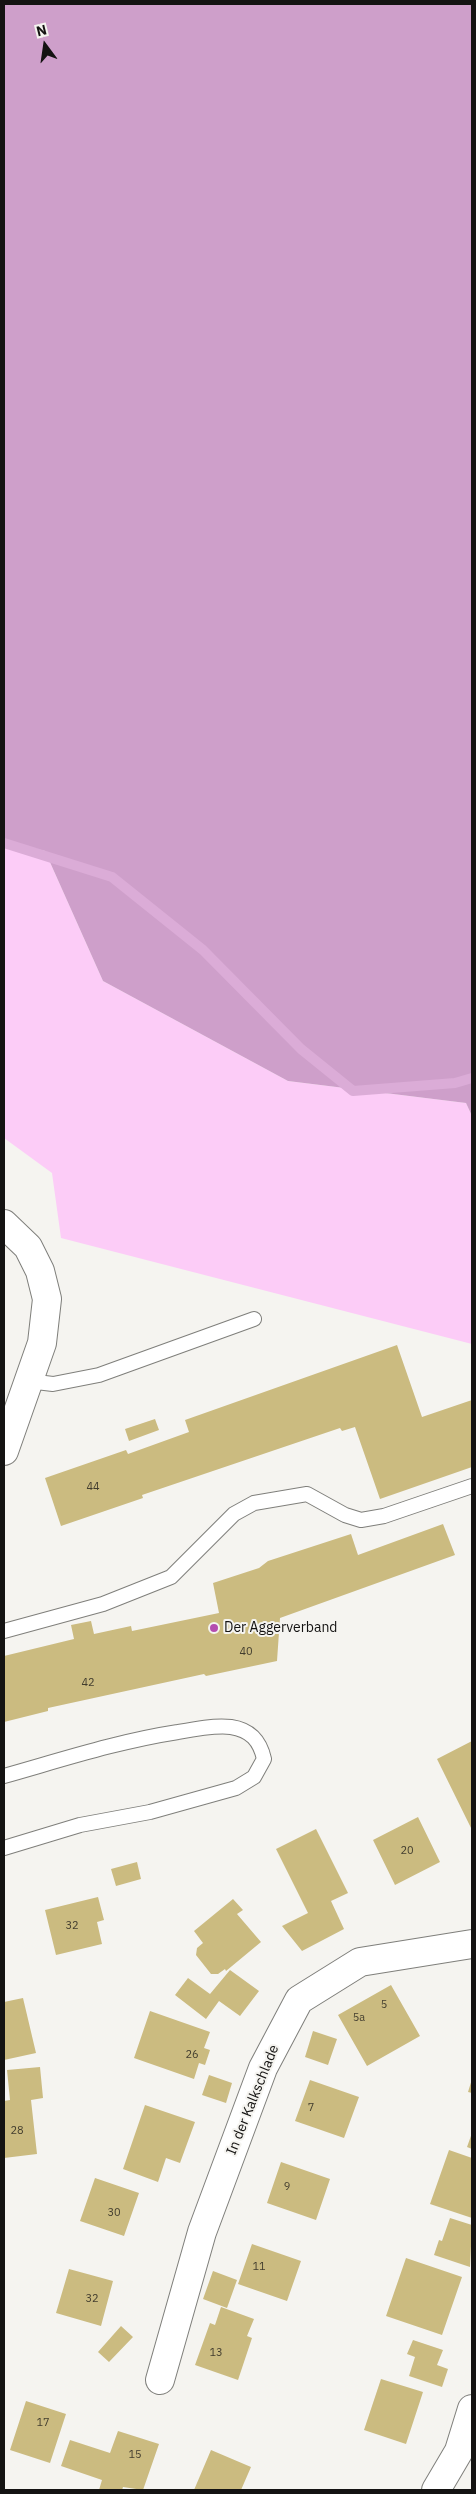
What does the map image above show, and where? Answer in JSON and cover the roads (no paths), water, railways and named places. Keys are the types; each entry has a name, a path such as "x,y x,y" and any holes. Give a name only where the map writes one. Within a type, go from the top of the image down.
{"street":[{"path":"4,1224 28,1246 40,1271 48,1299 42,1343 4,1451"},
{"name":"In der Kalkschlade","path":"160,2380 202,2232 263,2068 299,2000 360,1962 472,1944"},
{"path":"436,2490 459,2451 472,2409"}],"lane":[{"path":"28,1381 53,1384 98,1375 254,1319"},
{"path":"4,1631 103,1604 171,1577 234,1514 254,1503 307,1494 345,1515 361,1520 384,1516 472,1486"},
{"path":"4,1776 109,1746 193,1729 231,1727 247,1732 261,1744 264,1759 254,1777 236,1788 150,1812 80,1825 4,1848"}],"waterway":[{"path":"4,843 112,877 203,950 301,1049 353,1091 455,1083 472,1078"}],"place":[{"name":"Der Aggerverband","path":"214,1628"}]}
